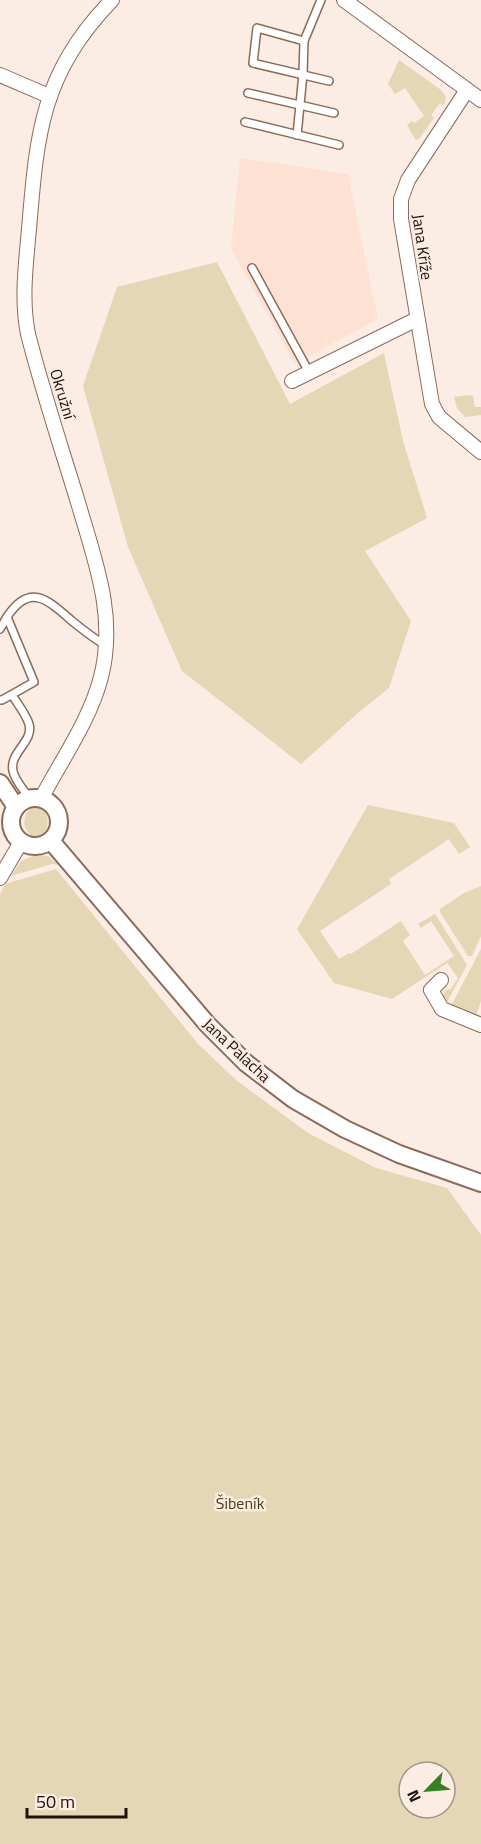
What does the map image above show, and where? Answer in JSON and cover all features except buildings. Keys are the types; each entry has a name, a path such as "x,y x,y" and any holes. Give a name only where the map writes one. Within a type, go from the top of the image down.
{"street":[{"name":"Okružní","path":"29,802 92,704 101,677 107,646 108,619 99,576 26,323 25,280 36,157 49,96 78,40 112,0"},
{"path":"344,0 481,100"},
{"path":"0,75 49,96"},
{"name":"Jana Kříže","path":"467,90 408,180 401,199 401,219 432,404 439,417 481,452"},
{"path":"292,381 417,319"},
{"path":"0,783 29,802 49,802 58,814 58,828 51,841 36,846 21,842 12,830 12,814 29,802"},
{"name":"Jana Palacha","path":"51,841 208,1025 246,1063 292,1099 345,1129 399,1154 481,1183"},
{"path":"0,878 21,842"},
{"path":"441,980 431,990 442,1009 481,1025"}],"lane":[{"path":"297,135 304,41 321,0"},
{"path":"304,41 257,28 253,63 329,81"},
{"path":"248,93 334,113"},
{"path":"245,122 339,145"},
{"path":"252,268 309,372"},
{"path":"0,629 13,608 24,599 43,598 89,635 107,646"},
{"path":"0,700 34,682 8,617"},
{"path":"12,695 29,723 29,734 14,759 12,768 15,779 29,802"}],"shaded area":[{"path":"240,158 348,174 378,319 295,364 231,249"}],"green space":[{"path":"399,60 441,90 446,97 444,105 440,103 431,115 434,118 416,140 407,125 424,116 405,88 395,94 388,84"},
{"path":"217,262 290,404 384,353 403,441 427,518 365,551 411,621 389,688 301,764 182,671 128,547 83,386 117,287"},
{"path":"473,396 475,407 481,407 481,415 465,417 457,408 454,397"},
{"path":"368,805 454,823 470,847 459,854 449,839 389,879 391,884 320,931 339,959 351,954 401,921 410,935 403,941 425,975 454,956 431,921 421,928 418,924 435,914 467,965 446,1004 441,998 458,978 447,963 392,999 334,983 297,929"},
{"path":"35,806 43,809 47,817 44,835 36,838 27,832 24,822 27,813"},
{"path":"36,855 47,856 59,865 52,864 11,876 21,861"},
{"name":"Šibeník","path":"56,869 198,1044 236,1080 308,1133 376,1168 447,1188 481,1235 481,1844 0,1844 0,894 5,884"},
{"path":"481,886 481,936 472,956 468,956 440,909 464,893"},
{"path":"481,949 481,1001 476,1016 451,1006"}]}
